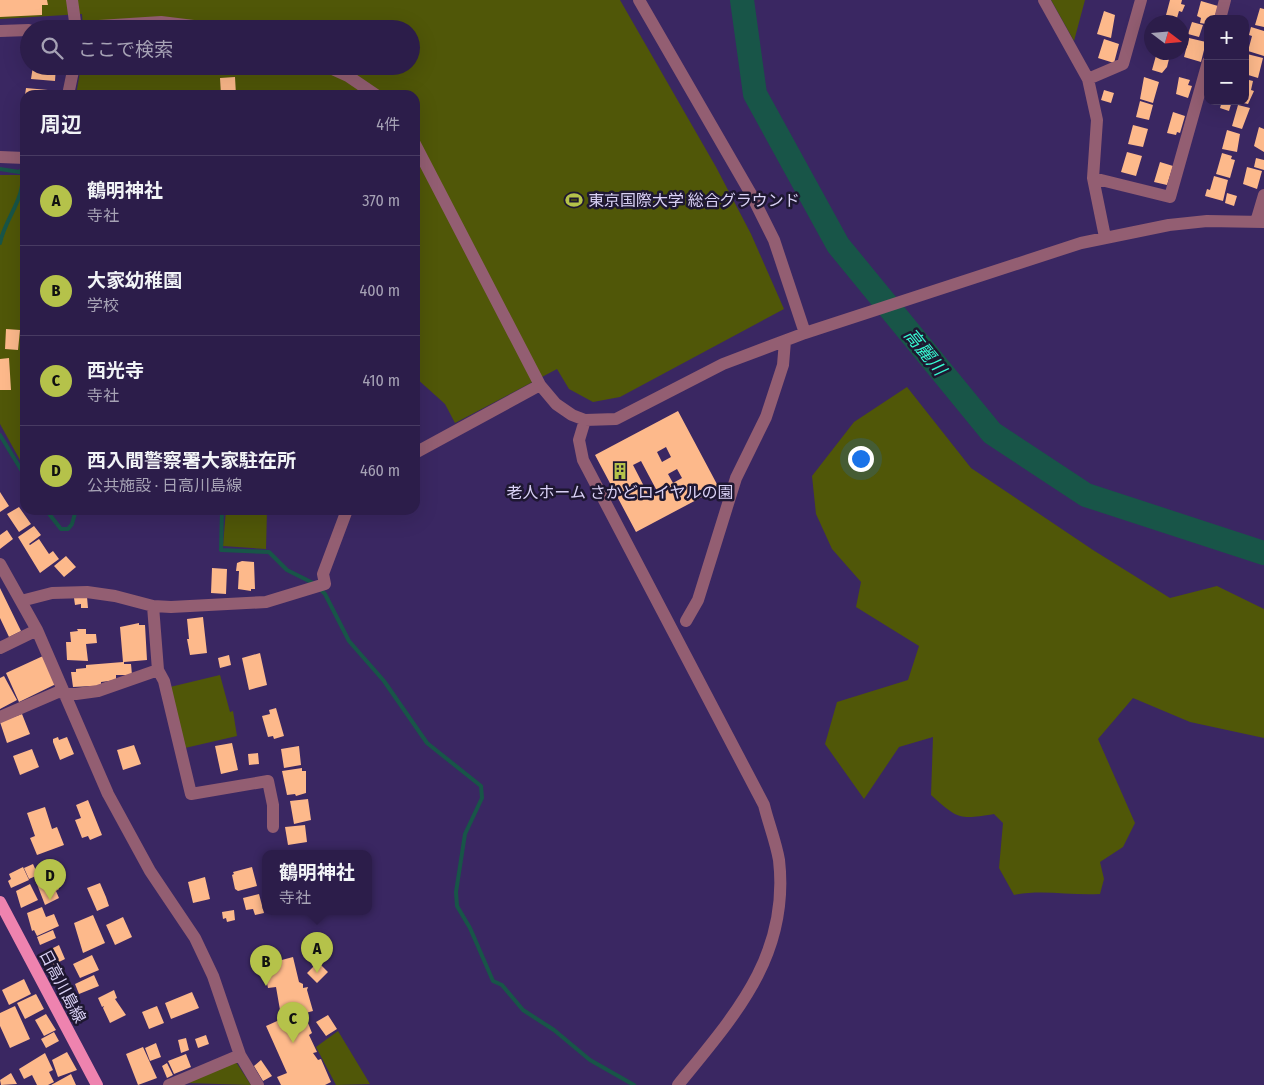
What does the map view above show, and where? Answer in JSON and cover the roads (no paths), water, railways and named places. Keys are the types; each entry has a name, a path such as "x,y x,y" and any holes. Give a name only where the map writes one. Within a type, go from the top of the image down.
{"main road":[{"name":"日高川島線","path":"0,902 96,1085"}],"street":[{"path":"72,0 75,20"},
{"path":"639,0 751,194 774,240 805,333"},
{"path":"1044,0 1088,79 1097,120 1093,178 1105,236"},
{"path":"1088,79 1123,64 1141,0"},
{"path":"1221,15 1226,0"},
{"path":"0,31 20,30"},
{"path":"69,90 72,75"},
{"path":"346,75 369,90"},
{"path":"1093,178 1170,197 1204,76"},
{"path":"420,154 540,385 556,404 585,420 616,419 723,364 805,333 1081,243 1105,236 1169,225 1207,221 1260,222 1264,195"},
{"path":"0,157 20,158"},
{"path":"686,621 698,600 736,478 766,417 783,365 785,341"},
{"path":"420,450 540,385"},
{"path":"585,420 579,440 583,460 764,805 778,859 778,911 774,936 757,979 745,1000 678,1085"},
{"path":"21,600 52,593 87,592 108,594 153,606 170,607 266,602 325,584 323,574 345,515"},
{"path":"0,564 37,630 108,794 150,871 195,938 213,976 240,1055 258,1085"},
{"path":"153,606 158,670 164,681 191,794 268,781 273,805 273,827"},
{"path":"0,648 37,630"},
{"path":"0,717 58,692 98,691 158,670"},
{"path":"169,1085 240,1055"}],"waterway":[{"name":"高麗川","path":"742,0 755,94 838,245 992,433 1086,495 1264,553"},
{"path":"0,169 20,171"},
{"path":"0,243 20,194"},
{"path":"0,435 20,468"},
{"path":"50,515 61,529 68,529 75,515"},
{"path":"222,515 221,550 269,552 287,570 315,584"},
{"path":"320,589 325,594 349,641 384,681 427,743 481,786 482,798 465,834 456,892 457,906 470,928 493,981 502,985 523,1010 554,1030 590,1060 634,1085"}],"place":[{"name":"東京国際大学 総合グラウンド","path":"574,200"},
{"name":"老人ホーム さかどロイヤルの園","path":"620,471"},
{"name":"西入間警察署大家駐在所","path":"50,900"},
{"name":"鶴明神社","path":"317,973"},
{"name":"大家幼稚園","path":"266,986"},
{"name":"西光寺","path":"293,1043"}]}
